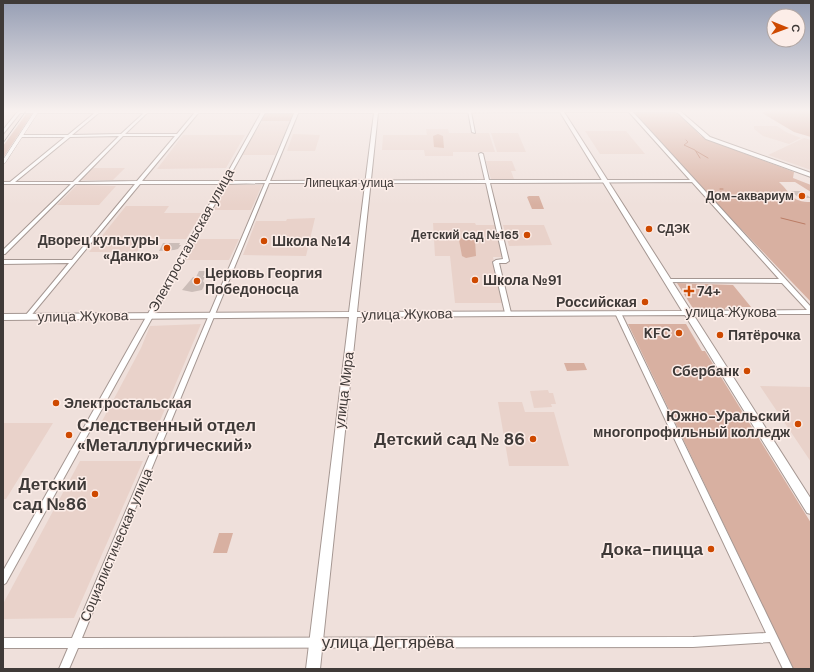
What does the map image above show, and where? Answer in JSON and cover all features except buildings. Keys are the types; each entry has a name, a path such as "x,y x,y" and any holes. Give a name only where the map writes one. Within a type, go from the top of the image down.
{"main road":[{"name":"улица Мира","path":"313,669 373,142"},
{"path":"581,142 811,509"},
{"path":"720,142 811,174"},
{"name":"улица Жукова","path":"3,317 688,313"}],"street":[{"path":"3,163 17,142"},
{"path":"11,183 60,142"},
{"path":"3,253 116,142"},
{"path":"27,317 172,142"},
{"name":"Электростальская улица","path":"3,580 246,142"},
{"name":"Социалистическая улица","path":"64,669 184,383 210,315 283,142"},
{"path":"659,142 811,311"},
{"path":"481,154 506,261 496,262 508,313"},
{"name":"Липецкая улица","path":"3,183 694,181"},
{"path":"3,262 74,261"},
{"path":"668,281 784,281"},
{"name":"улица Жукова","path":"688,313 811,311"},
{"path":"618,313 788,669"},
{"name":"улица Дегтярёва","path":"3,643 693,642 772,637"}],"shaded area":[{"path":"6,142 13,142 3,158 3,146"},
{"path":"177,142 241,142 226,168 157,169"},
{"path":"249,142 281,142 275,155 242,155"},
{"path":"290,142 318,142 315,151 287,151"},
{"path":"383,142 492,142 495,152 453,152 453,156 425,156 424,150 382,150"},
{"path":"434,142 444,142 444,148 434,147"},
{"path":"494,142 522,142 526,152 497,152"},
{"path":"592,142 635,142 645,154 600,154"},
{"path":"661,142 714,142 794,172 793,178 811,185 811,192 795,182 779,182 799,201 811,202 811,302 700,186"},
{"path":"795,142 811,142 811,170 768,155"},
{"path":"486,161 512,161 516,171 511,171 514,179 491,179"},
{"path":"93,168 125,168 113,180 80,180"},
{"path":"77,185 116,186 99,205 57,205"},
{"path":"228,185 262,185 251,210 214,210"},
{"path":"539,196 544,209 532,209 527,197"},
{"path":"126,206 169,206 164,213 202,213 186,239 146,239 137,252 89,252"},
{"path":"315,218 306,256 243,255 256,221 286,221 287,219"},
{"name":"Школа №91","path":"433,223 475,223 476,225 496,225 504,257 493,257 503,303 455,303 450,256 435,256"},
{"name":"Детский сад №165","path":"503,225 544,225 552,245 509,246"},
{"path":"464,236 469,236 475,240 476,256 466,258 462,256 459,240"},
{"path":"196,239 239,239 229,260 184,260"},
{"path":"677,283 733,285 751,307 726,307 724,310 694,310"},
{"path":"201,324 159,423 101,423 141,348 150,326"},
{"path":"628,324 686,324 702,351 705,351 811,523 811,669 793,669"},
{"path":"564,363 584,363 587,370 567,371"},
{"name":"Южно-Уральский многопрофильный колледж","path":"760,386 811,387 811,462"},
{"path":"548,390 549,393 553,393 556,404 551,404 552,407 534,408 530,391"},
{"name":"Детский сад № 86","path":"498,402 522,402 525,412 554,412 569,466 509,466"},
{"path":"3,423 53,423 6,499 3,499"},
{"path":"80,461 143,461 74,618 3,619 3,604"},
{"path":"219,533 233,533 227,553 213,553"}],"waterway":[{"path":"688,142 684,145 695,150 700,158"},
{"path":"696,151 708,158"},
{"path":"781,218 805,224"}],"place":[{"name":"Дом-аквариум","path":"802,196"},
{"name":"СДЭК","path":"649,229"},
{"name":"Детский сад №165","path":"527,235"},
{"name":"Школа №14","path":"264,241"},
{"name":"Дворец культуры «Данко»","path":"167,248"},
{"name":"Школа №91","path":"475,280"},
{"name":"Церковь Георгия Победоносца","path":"197,281"},
{"name":"74+","path":"689,291"},
{"name":"Российская","path":"645,302"},
{"name":"KFC","path":"679,333"},
{"name":"Пятёрочка","path":"720,335"},
{"name":"Сбербанк","path":"747,371"},
{"name":"Электростальская","path":"56,403"},
{"name":"Южно-Уральский многопрофильный колледж","path":"798,424"},
{"name":"Следственный отдел «Металлургический»","path":"69,435"},
{"name":"Детский сад № 86","path":"533,439"},
{"name":"Детский сад №86","path":"95,494"},
{"name":"Дока-пицца","path":"711,549"}]}
